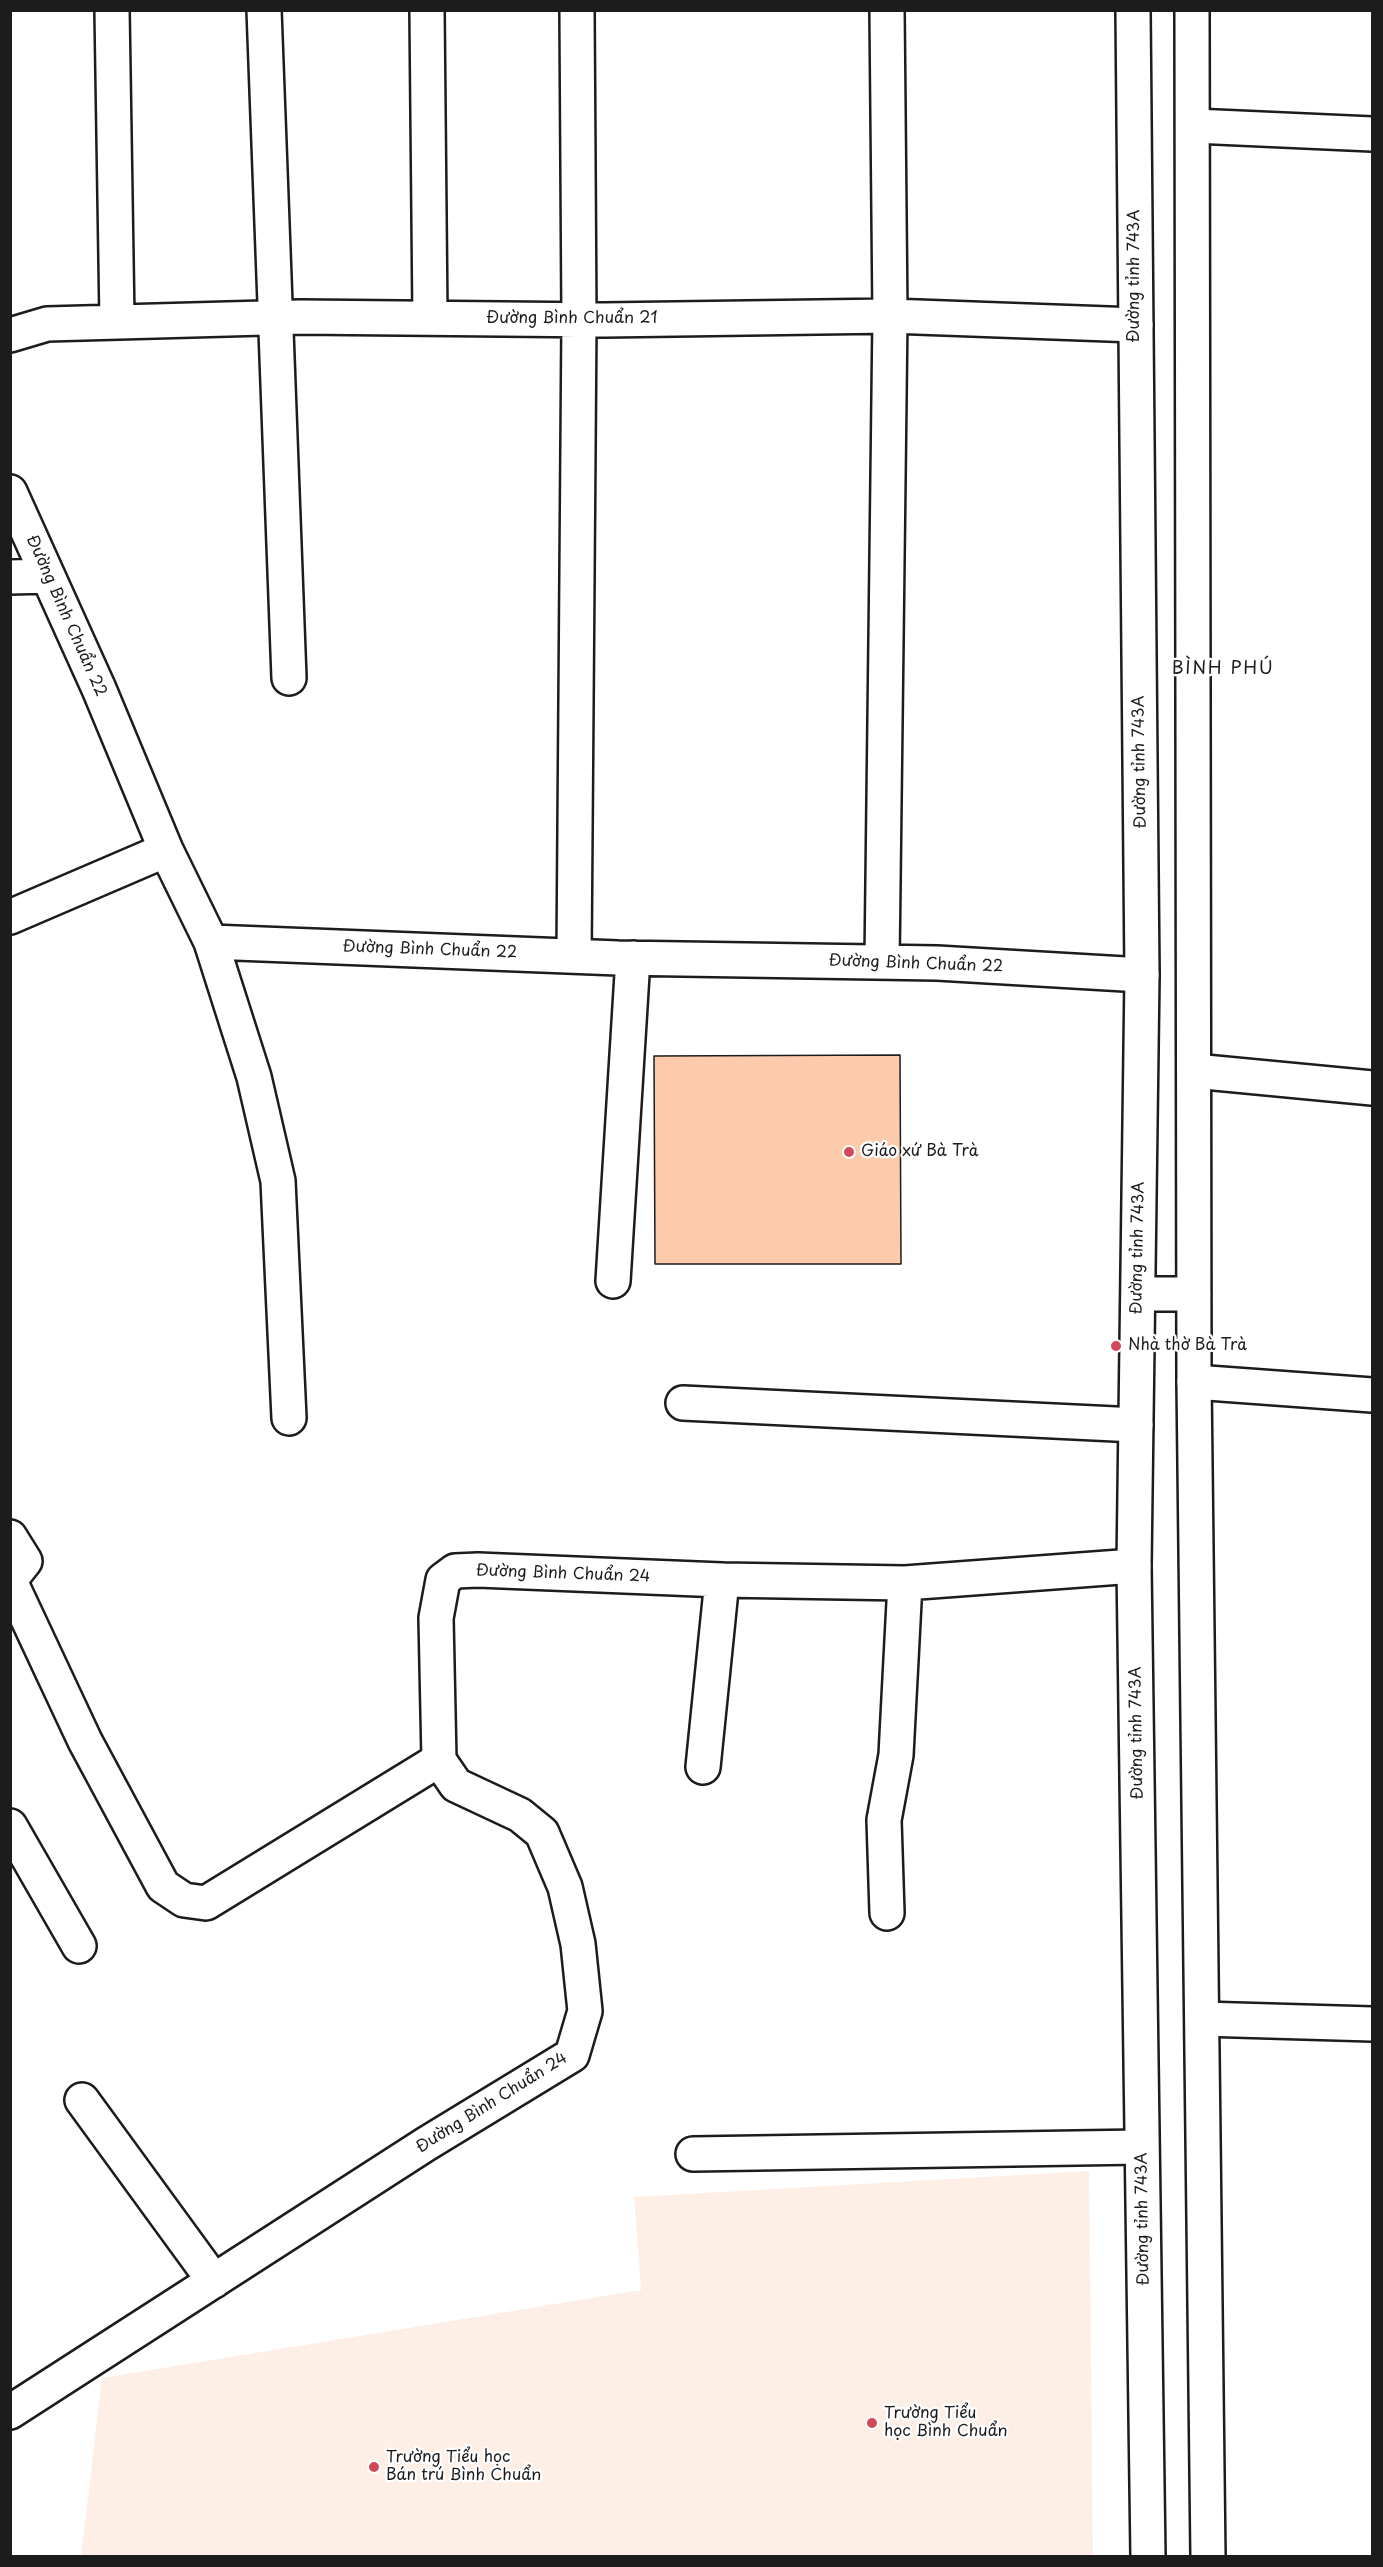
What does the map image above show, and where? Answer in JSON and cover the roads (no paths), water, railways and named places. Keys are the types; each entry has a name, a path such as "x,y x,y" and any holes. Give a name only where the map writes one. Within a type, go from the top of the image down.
{"street":[{"path":"112,10 117,321"},
{"path":"264,10 289,678"},
{"path":"428,10 430,318"},
{"path":"574,956 579,320 577,10"},
{"path":"882,962 890,316 887,10"},
{"name":"Đường tỉnh 743A","path":"1133,10 1142,975 1134,1566 1148,2556"},
{"path":"1192,10 1194,126 1194,1382 1208,2556"},
{"path":"1194,126 1372,134"},
{"name":"Đường Bình Chuẩn 21","path":"10,335 47,324 275,317 579,320 890,316 1136,325"},
{"name":"Đường Bình Chuẩn 22","path":"10,492 99,689 166,850 211,942 633,958 882,962 1142,975"},
{"path":"10,577 48,576"},
{"path":"10,917 166,850"},
{"path":"211,942 254,1077 278,1181 289,1418"},
{"path":"613,1281 633,958"},
{"path":"1194,1071 1372,1088"},
{"path":"1138,1294 1194,1294"},
{"path":"1194,1382 1372,1395"},
{"path":"683,1403 1136,1425"},
{"path":"10,1537 25,1561 10,1580 85,1741 163,1886 184,1900 206,1903 439,1760"},
{"name":"Đường Bình Chuẩn 24","path":"10,2412 426,2144 572,2055 585,2011 578,1944 565,1887 542,1833 520,1815 456,1785 439,1760 436,1617 443,1580 455,1571 722,1580 904,1583 1134,1566"},
{"path":"703,1767 722,1580"},
{"path":"887,1912 884,1820 896,1755 904,1583"},
{"path":"10,1826 78,1946"},
{"path":"1202,2019 1372,2024"},
{"path":"82,2100 214,2281"},
{"path":"693,2154 1142,2147"}],"place":[{"name":"Giáo xứ Bà Trà","path":"849,1152"},
{"name":"Nhà thờ Bà Trà","path":"1116,1346"},
{"name":"Trường Tiểu học Bình Chuẩn","path":"872,2423"},
{"name":"Trường Tiểu học Bán trú Bình Chuẩn","path":"374,2467"}],"district":[{"name":"BÌNH PHÚ","path":"1223,669"}]}
